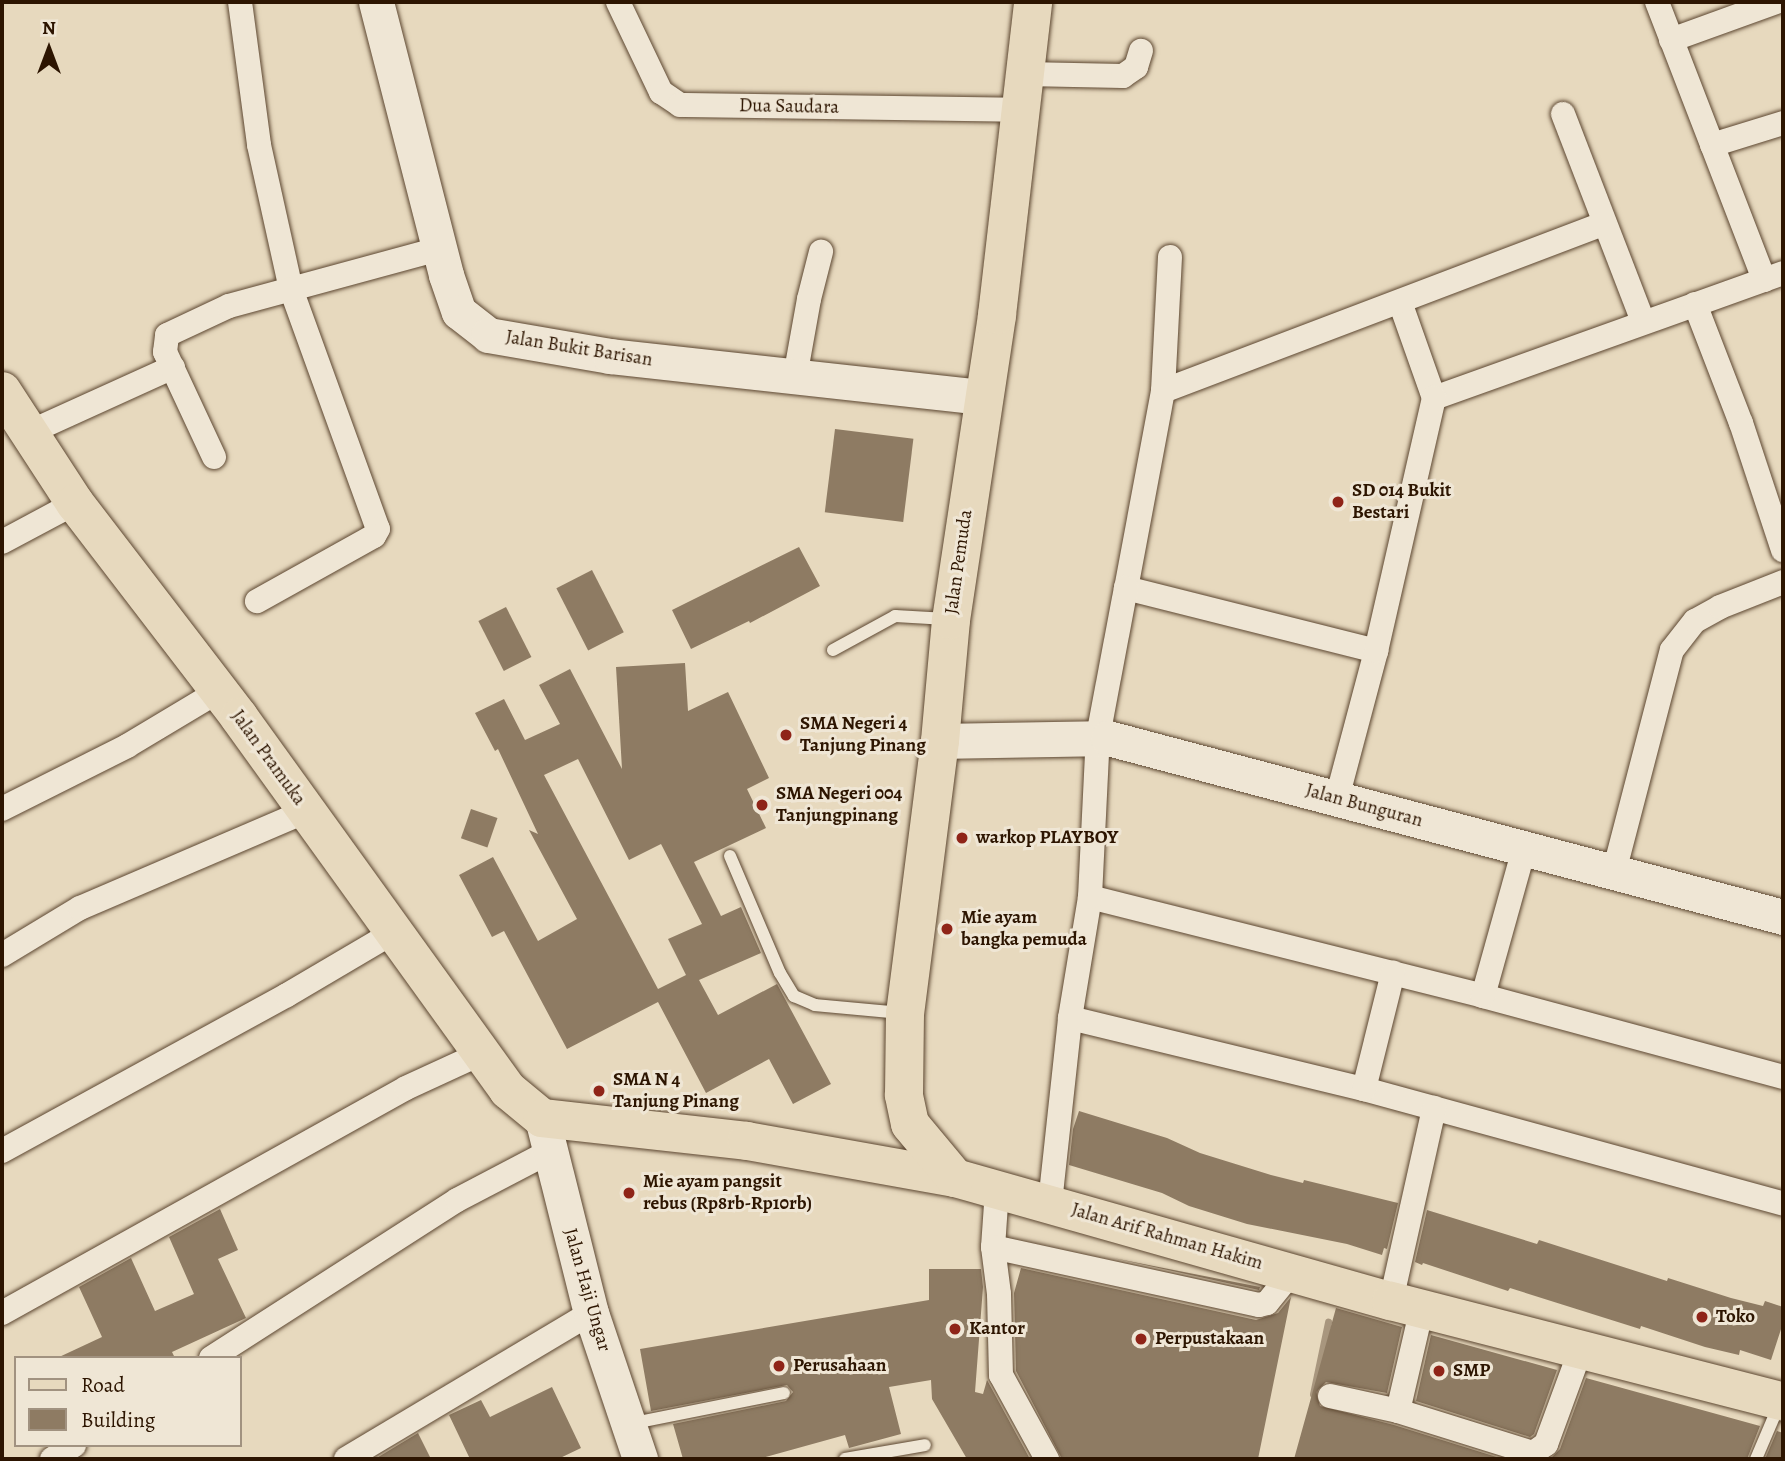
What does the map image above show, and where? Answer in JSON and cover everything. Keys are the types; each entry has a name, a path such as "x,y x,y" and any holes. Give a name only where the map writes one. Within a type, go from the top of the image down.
{"main road":[{"name":"Jalan Pemuda","path":"910,1124 904,1095 905,1014 940,741 951,620 984,397 1033,2"},
{"name":"Jalan Pramuka","path":"2,391 75,503 219,691 508,1090 545,1135"},
{"path":"885,1166 903,1143 910,1124 955,1178"},
{"name":"Jalan Arif Rahman Hakim","path":"545,1135 747,1141 955,1178 1407,1304 1782,1398"}],"street":[{"name":"Jalan Bukit Barisan","path":"376,2 439,249 459,312 488,335 610,356 984,397"},
{"name":"Dua Saudara","path":"618,2 661,92 680,105 1023,92 1123,76 1136,67 1141,51"},
{"path":"1434,398 1774,276 1712,145 1657,2"},
{"path":"1671,40 1776,2"},
{"path":"236,4 259,145 291,289 378,529 374,536 257,601"},
{"path":"1563,114 1603,224 1643,321"},
{"path":"1712,145 1783,123"},
{"path":"1163,391 1603,224"},
{"path":"214,457 166,352 167,335 229,306 439,249"},
{"path":"795,377 809,299 821,252"},
{"path":"1050,1203 1070,1018 1090,897 1098,736 1163,391 1170,257"},
{"path":"1337,799 1376,651 1434,398 1400,302"},
{"path":"1695,304 1741,423 1783,550"},
{"path":"30,432 173,367"},
{"path":"2,542 75,503"},
{"path":"1614,872 1672,650 1695,621 1720,607 1783,582"},
{"path":"1126,587 1376,651"},
{"path":"2,809 127,746 219,691"},
{"name":"Jalan Bunguran","path":"940,741 1098,736 1783,917"},
{"path":"2,955 80,908 306,811"},
{"path":"1483,996 1524,849"},
{"path":"1090,897 1483,996 1783,1077"},
{"path":"2,1151 287,995 394,932"},
{"path":"1364,1089 1393,973"},
{"path":"1070,1018 1364,1089 1783,1204"},
{"path":"2,1313 406,1088 482,1053"},
{"path":"1398,1411 1407,1304 1434,1108"},
{"path":"214,1356 457,1200 545,1135"},
{"name":"Jalan Haji Ungar","path":"545,1135 591,1313 640,1459"},
{"path":"997,1190 992,1218 999,1294 1001,1375 1046,1459"},
{"path":"993,1247 1259,1305 1267,1303 1291,1273"},
{"path":"346,1459 591,1313"},
{"path":"1330,1396 1398,1411 1534,1453 1546,1444 1581,1349"},
{"path":"52,1459 71,1447"}],"lane":[{"path":"833,650 895,616 951,620"},
{"path":"730,856 780,973 794,996 815,1005 905,1014"},
{"path":"629,1424 783,1393"},
{"path":"1756,1459 1782,1398"},
{"path":"845,1459 925,1445"}],"building":[{"path":"835,429 913,439 903,522 825,512"},
{"path":"799,547 820,586 750,623 749,621 691,649 672,610"},
{"path":"592,570 624,632 588,651 556,588"},
{"path":"506,607 531,657 504,671 478,621"},
{"path":"685,663 688,711 728,692 769,778 747,789 766,828 694,862 721,916 741,907 761,953 699,980 718,1015 777,984 831,1084 793,1104 769,1059 706,1093 658,1002 567,1049 504,931 492,937 459,875 493,857 538,941 577,919 529,830 538,834 498,749 495,751 475,713 504,699 525,740 560,724 539,685 570,669 622,769 616,667","holes":["578,759 629,860 661,844 702,924 668,939 686,975 658,989 544,775"]},
{"path":"471,809 497,818 487,847 461,838"},
{"path":"1079,1111 1167,1138 1200,1153 1271,1175 1303,1183 1304,1180 1398,1203 1387,1249 1384,1248 1382,1255 1347,1244 1247,1224 1189,1206 1162,1193 1069,1165 1073,1129"},
{"path":"220,1209 238,1250 218,1259 246,1318 172,1352 174,1356 61,1356 102,1337 79,1287 131,1258 155,1311 194,1294 169,1237"},
{"path":"1427,1210 1537,1244 1539,1240 1667,1281 1668,1278 1763,1306 1765,1301 1783,1307 1783,1323 1771,1360 1740,1350 1739,1355 1705,1347 1641,1326 1640,1329 1510,1288 1508,1291 1415,1262"},
{"path":"1113,1258 1260,1287 1259,1290"},
{"name":"Perpustakaan","path":"1021,1268 1256,1320 1278,1313 1291,1297 1258,1459 1062,1459 1016,1371 1014,1293"},
{"path":"929,1269 981,1269 983,1287 975,1392 983,1394 987,1380 1030,1459 967,1459 932,1399 931,1380 889,1387 901,1434 849,1448 845,1435 758,1459 683,1459 673,1424 786,1401 793,1392 787,1385 651,1411 640,1349 929,1300"},
{"path":"1336,1308 1402,1327 1387,1393 1326,1382 1316,1392 1320,1406 1394,1425 1503,1459 1294,1459"},
{"path":"1431,1335 1557,1370 1534,1434 1530,1437 1416,1401"},
{"path":"1586,1378 1760,1426 1747,1459 1550,1459 1560,1449"},
{"path":"552,1387 581,1448 558,1459 470,1459 449,1415 481,1400 490,1417"},
{"path":"1777,1431 1783,1433 1783,1459 1765,1459"},
{"path":"418,1433 431,1459 375,1459"}],"waterway":[{"path":"1313,1394 1328,1322"}],"place":[{"name":"SD 014 Bukit Bestari","path":"1338,502"},
{"name":"SMA Negeri 4 Tanjung Pinang","path":"786,735"},
{"name":"SMA Negeri 004 Tanjungpinang","path":"762,805"},
{"name":"warkop PLAYBOY","path":"962,838"},
{"name":"Mie ayam bangka pemuda","path":"947,929"},
{"name":"SMA N 4 Tanjung Pinang","path":"599,1091"},
{"name":"Mie ayam pangsit rebus (Rp8rb-Rp10rb)","path":"629,1193"},
{"name":"Toko","path":"1702,1317"},
{"name":"Kantor","path":"955,1329"},
{"name":"Perpustakaan","path":"1141,1339"},
{"name":"Perusahaan","path":"779,1366"},
{"name":"SMP","path":"1439,1371"}]}
